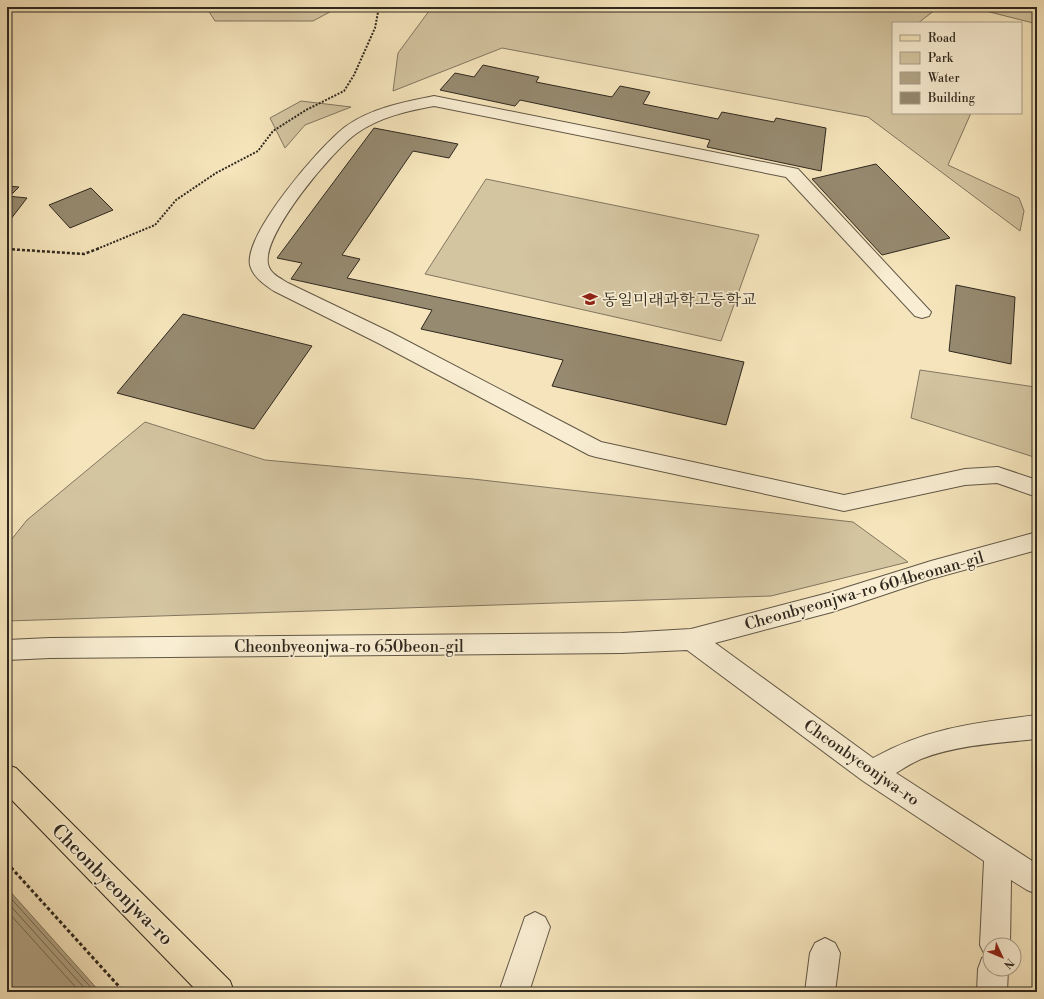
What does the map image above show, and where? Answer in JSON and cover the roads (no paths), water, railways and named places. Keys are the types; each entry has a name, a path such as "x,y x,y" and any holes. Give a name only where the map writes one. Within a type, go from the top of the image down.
{"main road":[{"name":"Cheonbyeonjwa-ro","path":"7,777 219,992"}],"street":[{"path":"922,312 792,173 434,101 406,106 375,117 352,130 340,140 294,192 267,235 259,261 262,271 269,280 281,287 385,338 596,449 844,503 965,477 998,475 1037,489"},
{"name":"Cheonbyeonjwa-ro 604beonan-gil","path":"691,639 832,602 931,570 1037,541"},
{"name":"Cheonbyeonjwa-ro 650beon-gil","path":"7,650 50,648 622,643 691,639"},
{"name":"Cheonbyeonjwa-ro","path":"691,639 872,772 1037,880"},
{"path":"872,772 915,750 940,742 972,735 1037,727"},
{"path":"995,937 998,854"},
{"path":"514,992 535,927"},
{"path":"820,992 825,953"},
{"path":"992,992 993,977"}],"water":[{"path":"7,888 100,992 7,992"}],"place":[{"name":"동일미래과학고등학교","path":"590,299"}]}
